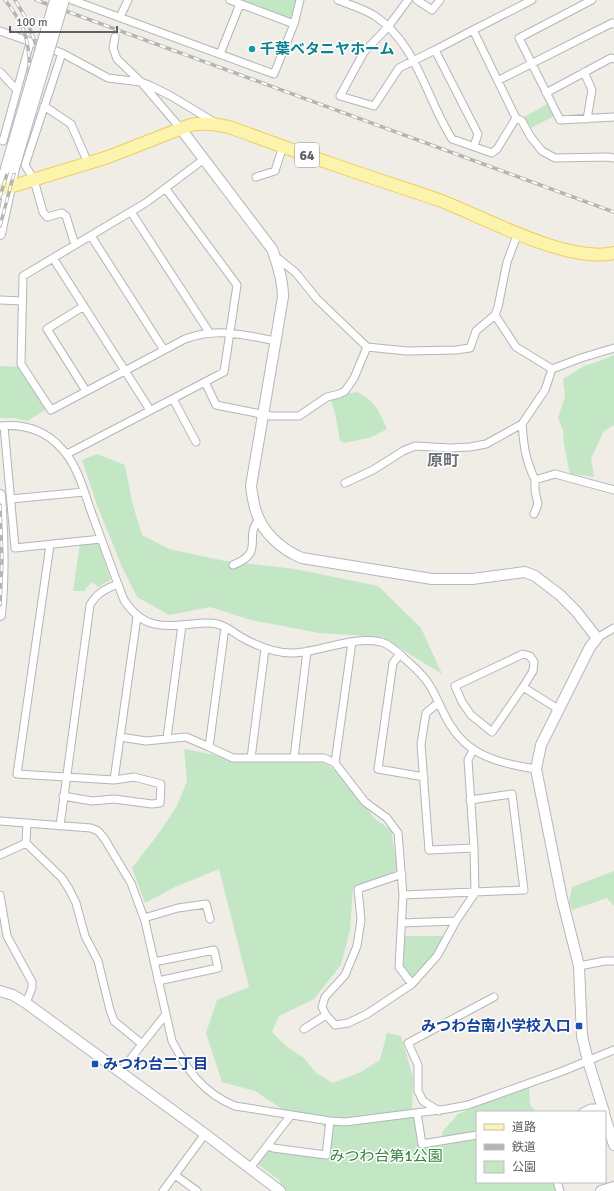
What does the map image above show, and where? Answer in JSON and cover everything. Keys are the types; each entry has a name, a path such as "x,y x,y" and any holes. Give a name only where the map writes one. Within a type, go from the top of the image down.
{"main road":[{"name":"64","path":"3,190 88,164 134,148 190,125 202,123 216,124 229,127 440,201 551,245 589,255 605,255 614,253"}],"street":[{"path":"10,168 55,0"},
{"path":"0,234 3,190 64,0"},
{"path":"120,17 128,0"},
{"path":"230,0 294,24"},
{"path":"76,1 274,74 294,24 300,0"},
{"path":"338,0 349,2 374,15 397,35 414,61 452,138 492,153 498,150 516,118"},
{"path":"408,0 388,27 364,52 340,96 374,106 399,68 532,0"},
{"path":"418,0 432,10 440,0"},
{"path":"592,0 518,38 560,120 614,117"},
{"path":"220,54 240,4"},
{"path":"499,80 612,23 614,24"},
{"path":"473,30 499,80 516,118 522,121 530,136 542,151 555,158 614,158"},
{"path":"0,31 30,43 62,53 108,78 141,82 162,91 216,124"},
{"path":"115,37 114,48 118,59 141,82 181,129 263,236 272,249 276,259 283,286 283,297 251,486 254,507 259,519 268,533 279,545 291,554 302,558 432,579 472,579 525,572 535,576 560,595 576,611 597,638"},
{"path":"0,138 3,141 16,89 30,43"},
{"path":"435,50 478,134 474,146"},
{"path":"62,53 25,165 34,180 43,212 47,217 62,213 66,216 75,245"},
{"path":"546,93 611,58 614,59"},
{"path":"0,72 16,89"},
{"path":"584,72 592,90 587,118"},
{"path":"44,106 71,124 88,164"},
{"path":"256,177 275,171 283,146"},
{"path":"204,159 131,212 23,276 21,364 51,410 185,339 197,335 209,332 230,333 276,341"},
{"path":"67,454 224,372 237,285 166,188"},
{"path":"131,212 209,332"},
{"path":"276,259 279,259 296,273 317,299 367,347 407,351 456,350 470,348 476,331 495,315 507,262 518,233"},
{"path":"91,236 164,350"},
{"path":"53,258 150,410"},
{"path":"0,300 22,301"},
{"path":"84,306 47,329 86,391"},
{"path":"495,315 516,347 552,369"},
{"path":"205,382 216,405 271,416 299,416 328,397 345,391 354,378 367,347"},
{"path":"552,369 614,348"},
{"path":"345,483 373,470 403,451 415,446 450,448 470,447 486,444 522,424 545,390 552,369"},
{"path":"173,399 196,442"},
{"path":"522,424 524,452 527,464 535,480 535,491 538,504 534,514"},
{"path":"102,539 15,548 11,499 2,426 21,426 32,429 54,441 67,454 74,466 102,539 124,600 137,617 152,624 161,626 216,623 265,649 285,652 307,651 360,640 384,643 400,654 424,678 430,687 446,721 463,742 473,750 496,760 510,765 536,769"},
{"path":"535,480 555,474 614,490"},
{"path":"11,499 84,492"},
{"path":"0,495 4,560 0,615"},
{"path":"233,566 243,561 252,552 254,525 259,519"},
{"path":"50,545 17,774 114,780 134,777 161,784 160,803 152,804 114,799 92,801 63,796"},
{"path":"60,826 90,605 94,597 101,591 118,584"},
{"path":"114,780 137,617"},
{"path":"167,738 182,625"},
{"path":"209,747 225,627"},
{"path":"604,1111 588,1061 581,1026 578,966 562,899 536,769 541,745 590,647 597,638 614,628"},
{"path":"335,763 352,642"},
{"path":"251,758 265,649"},
{"path":"294,758 307,651"},
{"path":"400,654 393,663 378,769 424,777"},
{"path":"523,654 530,656 534,662 534,671 523,687 492,732 471,715 462,702 455,686 523,654"},
{"path":"523,687 558,709"},
{"path":"438,703 426,713 421,744 429,850 474,848"},
{"path":"120,737 146,741 186,737 233,758 324,758 335,763 365,802 387,818 398,833 403,895 399,967 412,984"},
{"path":"402,874 358,889 361,920 357,946 345,975 325,997 322,1007 326,1015 335,1025 348,1023 376,1008 412,984 437,956 456,921 475,893 474,848 468,760 473,750"},
{"path":"403,895 524,890 512,794 470,800"},
{"path":"0,821 91,828 98,831 104,838 131,883 144,918 172,1040 181,1059 201,1084 210,1092 222,1101 235,1106 251,1110 345,1122 439,1111 468,1105 614,1050"},
{"path":"27,823 26,843 62,878 70,889 76,903 85,936 98,961 110,1010 114,1020 142,1044"},
{"path":"0,855 26,843"},
{"path":"0,894 7,936 32,982 32,988 26,1003"},
{"path":"144,918 178,908 206,904 210,920"},
{"path":"402,923 456,921"},
{"path":"154,962 214,950 218,968 158,981"},
{"path":"578,966 605,961 614,961"},
{"path":"0,991 14,995 26,1003 206,1134 280,1191"},
{"path":"439,1111 423,1101 418,1091 418,1065 408,1043 494,997"},
{"path":"120,1072 166,1014"},
{"path":"304,1029 326,1015"},
{"path":"585,1111 591,1108 601,1111"},
{"path":"417,1114 422,1144 476,1135"},
{"path":"250,1168 291,1115"},
{"path":"606,1118 614,1145"},
{"path":"268,1145 272,1148 326,1154 330,1121"},
{"path":"163,1191 206,1134"},
{"path":"174,1176 197,1191"},
{"path":"601,1191 614,1187"}],"green space":[{"path":"239,0 298,0 292,21"},
{"path":"549,103 556,115 531,128 524,117"},
{"path":"614,355 614,425 604,431 591,458 594,477 570,474 564,445 563,430 558,418 565,396 563,379 584,366"},
{"path":"0,366 20,367 47,409 27,421 14,418 0,418"},
{"path":"358,392 373,404 387,429 372,437 345,443 340,441 335,413 330,397"},
{"path":"97,454 125,465 132,502 142,535 169,549 225,561 295,569 378,586 421,628 442,674 382,637 319,633 251,620 210,607 169,615 137,597 122,567 97,505 82,460"},
{"path":"96,543 99,545 110,578 109,581 98,587 92,582 85,591 73,591 80,544"},
{"name":"みつわ台第1公園","path":"184,749 236,759 324,763 335,770 375,819 391,830 398,872 353,887 350,930 341,965 314,999 279,1016 272,1032 286,1046 304,1058 316,1073 333,1083 361,1072 380,1060 387,1033 401,1036 413,1077 412,1116 416,1116 421,1145 440,1142 443,1131 458,1114 529,1085 530,1105 535,1111 476,1111 476,1183 556,1183 559,1191 287,1191 281,1186 279,1180 256,1163 268,1148 328,1156 331,1133 321,1124 282,1109 255,1091 222,1082 206,1033 217,1000 249,987 219,869 175,887 145,903 132,868 159,833 177,806 187,781"},
{"path":"614,871 614,906 607,898 572,910 569,902 572,887"},
{"path":"403,936 444,936 435,957 415,979 412,978 402,965"}],"railway":[{"path":"0,197 24,113 28,91 29,69 28,48 23,29 5,0"},
{"path":"0,226 35,95 38,65 35,42 27,20 15,0"},
{"path":"36,0 614,212"},
{"path":"0,505 2,560 0,605"}],"place":[{"name":"千葉ベタニヤホーム","path":"252,49"},
{"name":"みつわ台南小学校入口","path":"579,1026"},
{"name":"みつわ台二丁目","path":"95,1064"}],"district":[{"name":"原町","path":"443,460"}]}
